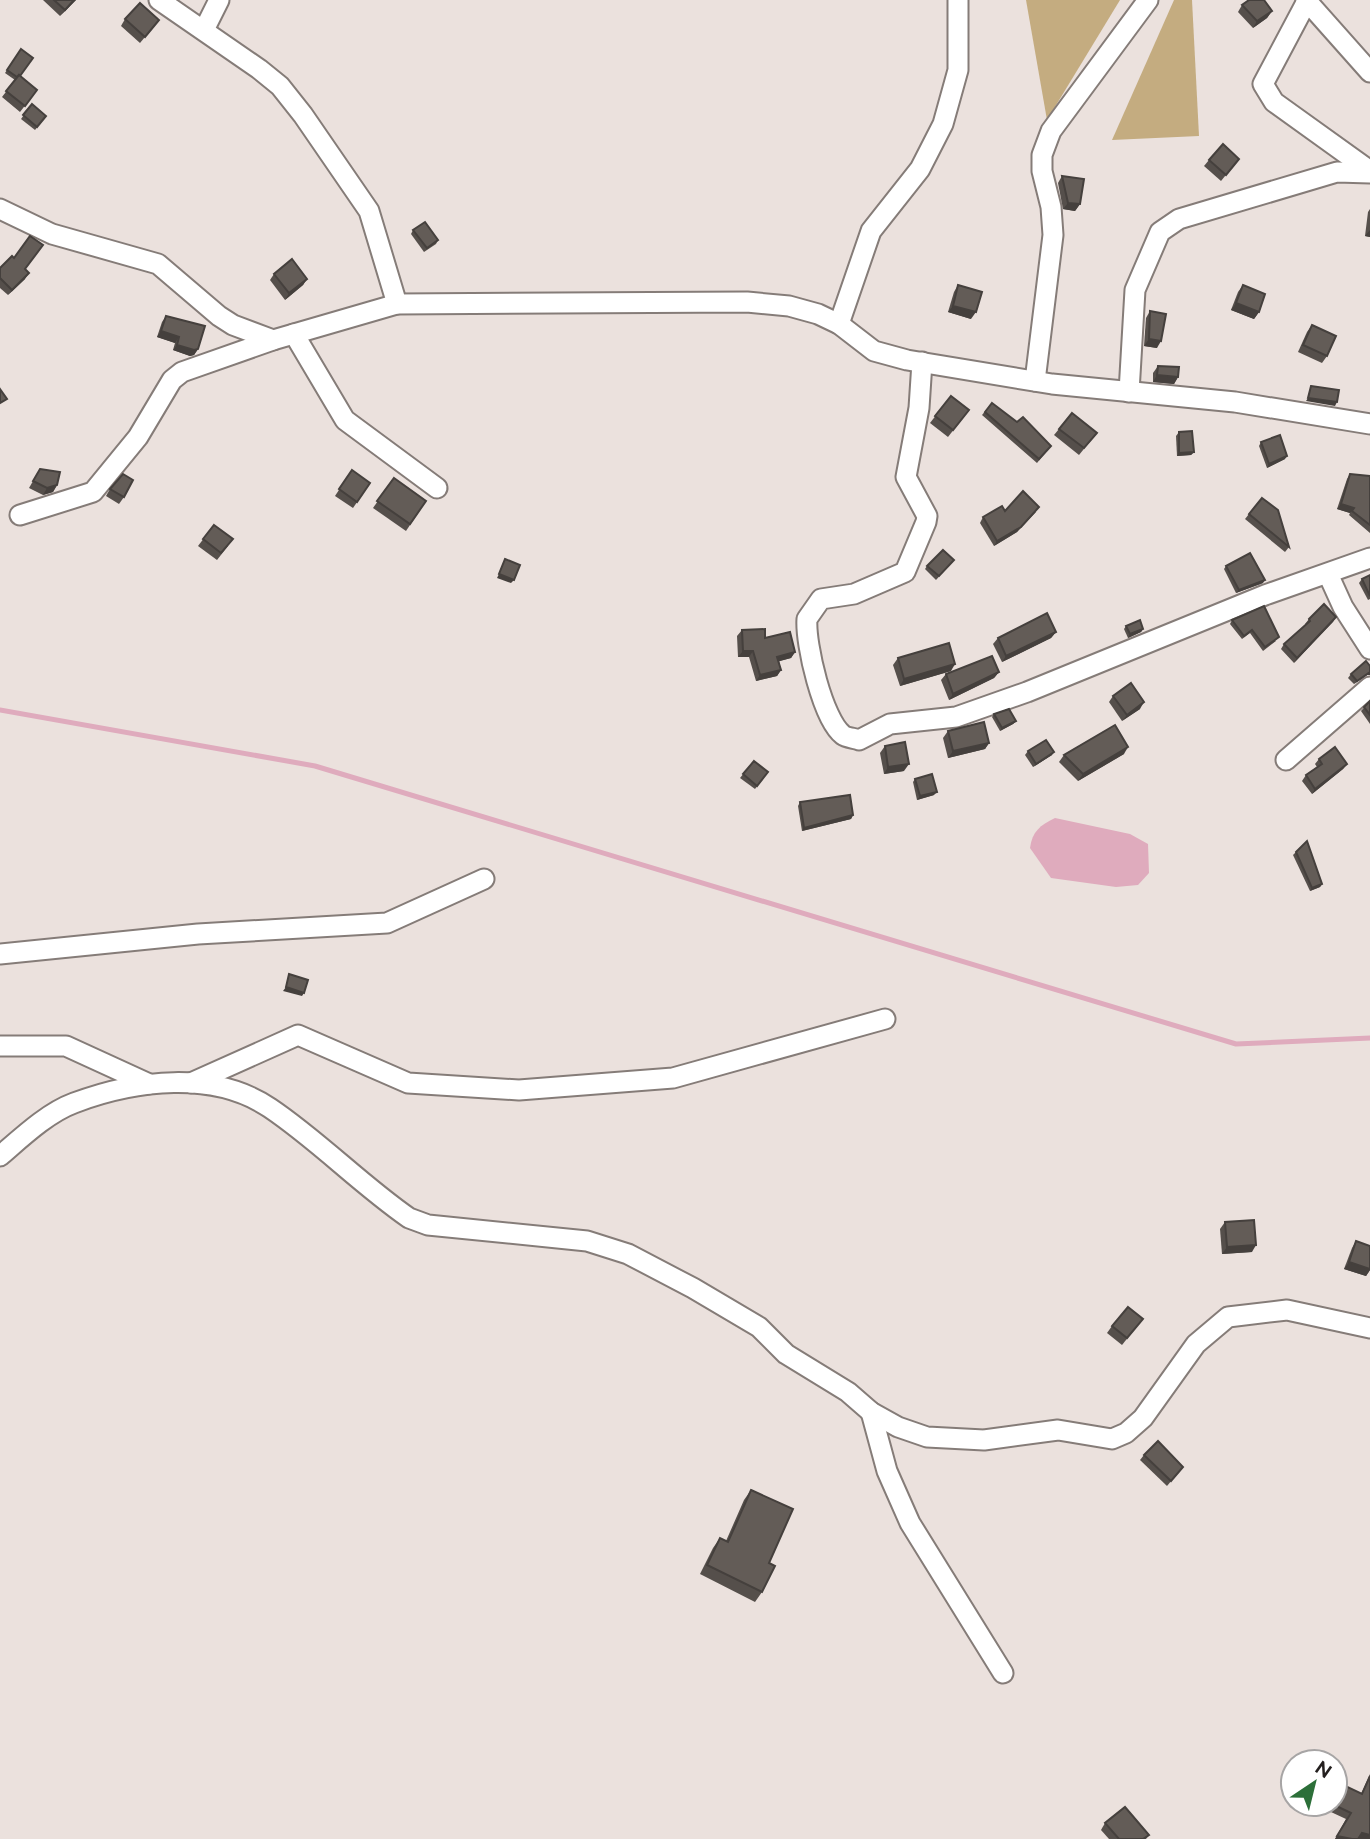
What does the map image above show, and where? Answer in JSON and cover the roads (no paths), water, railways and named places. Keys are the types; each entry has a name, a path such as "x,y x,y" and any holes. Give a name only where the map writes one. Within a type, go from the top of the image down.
{"street":[{"path":"159,0 280,86 331,153 369,211 397,304"},
{"path":"204,30 219,0"},
{"path":"839,324 872,231 920,169 943,124 958,70 958,0"},
{"path":"1035,381 1053,235 1042,155 1051,131 1148,0"},
{"path":"1370,72 1307,0 1263,85 1274,102 1370,172"},
{"path":"1129,392 1135,289 1160,232 1179,219 1337,172 1370,172"},
{"path":"0,209 52,234 158,264 233,326 273,340"},
{"path":"20,515 93,492 138,437 172,380 182,372 273,340 397,304 747,302 804,309 839,324 874,351 922,362 1035,381 1298,410 1370,424"},
{"path":"294,334 345,420 437,488"},
{"path":"922,362 919,408 906,477 926,516 926,522 910,564 900,574 854,594 821,598 807,619 812,659 830,718 844,736 859,740 890,724 956,717 1100,664 1265,595 1370,558"},
{"path":"1328,574 1349,618 1370,649"},
{"path":"1286,760 1370,687"},
{"path":"0,954 198,934 387,923 484,879"},
{"path":"191,1083 298,1035 408,1083 519,1090 673,1078 885,1019"},
{"path":"0,1046 66,1046 149,1084"},
{"path":"0,1156 37,1126 72,1103 149,1084 191,1083 228,1088 268,1107 409,1218 428,1225 587,1241 628,1254 759,1327 786,1354 848,1392 871,1412 898,1427 927,1437 984,1440 1058,1430 1112,1439 1126,1433 1143,1418 1196,1343 1228,1317 1272,1309 1287,1310 1370,1328"},
{"path":"871,1412 887,1471 910,1523 1003,1673"}],"waterway":[{"path":"0,710 315,766 1236,1044 1370,1038"}]}
